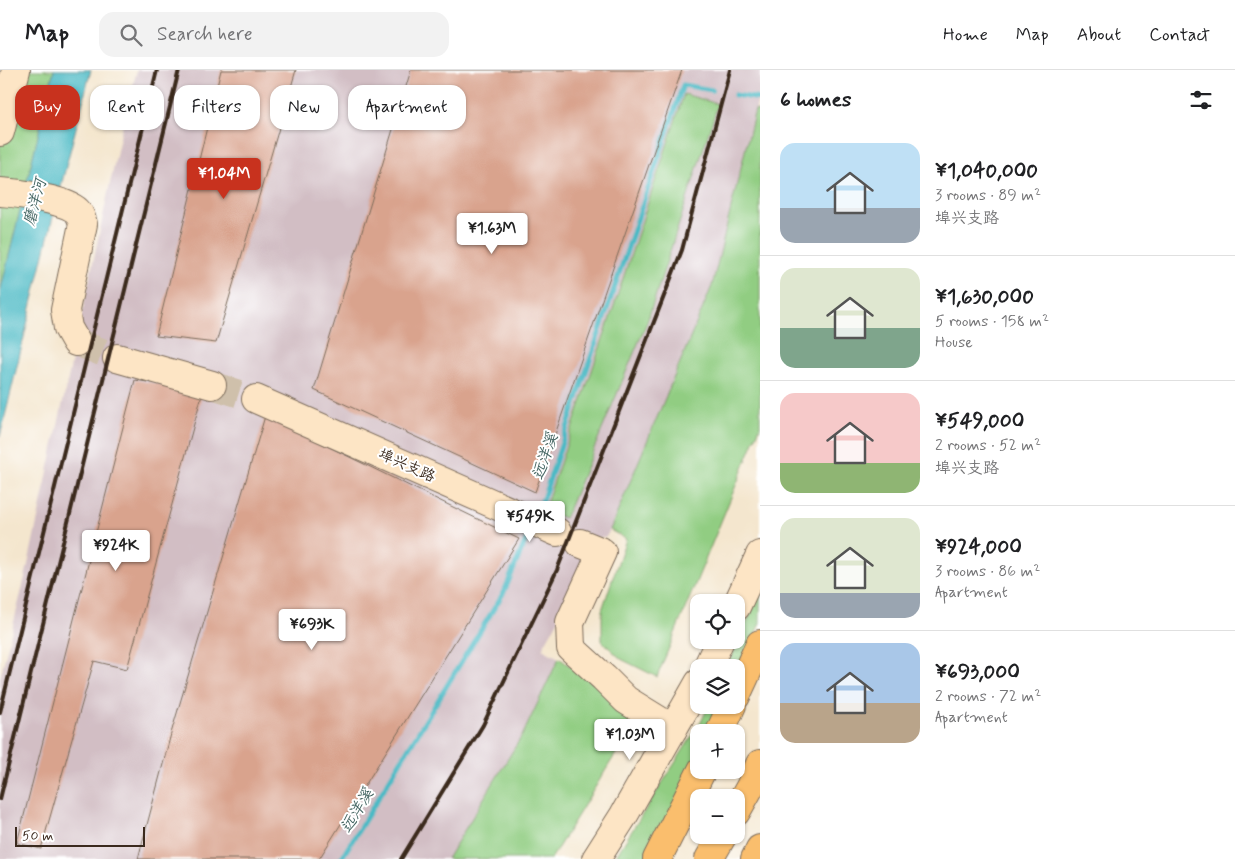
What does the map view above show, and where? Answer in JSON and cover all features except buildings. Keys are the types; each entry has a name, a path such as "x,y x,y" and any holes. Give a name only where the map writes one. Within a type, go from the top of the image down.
{"highway":[{"path":"745,676 760,644"},
{"path":"745,796 760,764"},
{"path":"657,859 697,779"},
{"path":"709,859 718,844"},
{"path":"755,859 760,849"}],"street":[{"path":"0,132 16,70"},
{"path":"9,192 65,205 74,209 81,216 83,224 64,310 68,328 76,342"},
{"path":"117,358 212,385"},
{"name":"埠兴支路","path":"256,399 580,543 570,622 571,648 626,700 673,729"},
{"path":"742,594 760,555"},
{"path":"596,859 624,815 690,699"}],"shaded area":[{"path":"137,70 760,70 760,91 712,286 610,530 606,537 594,538 589,565 542,649 559,658 523,734 447,859 0,859 0,678 27,569 121,130 164,130 164,85 133,85"}],"green space":[{"path":"20,70 54,70 50,85 16,85"},
{"path":"15,89 15,130 39,130 0,293 0,147"},
{"path":"684,94 718,104 647,322 565,518 544,510"},
{"path":"755,110 760,111 760,427 657,677 621,659 602,641 602,610 626,539 610,530 712,286"},
{"path":"760,593 760,623 744,659 730,659 735,649 745,649 745,626"},
{"path":"559,658 639,716 551,859 447,859 523,734"},
{"path":"705,714 720,714 716,724 700,724"},
{"path":"690,739 690,778 647,859 614,859"}],"water":[{"path":"54,70 91,70 80,113 80,85 50,85"},
{"name":"磨洋河","path":"39,130 76,130 0,437 0,293"}],"waterway":[{"name":"远洋溪","path":"536,515 683,85 712,90"},
{"name":"远洋溪","path":"735,95 760,99"},
{"name":"远洋溪","path":"341,859 504,592 530,530"}],"tunnel":[{"path":"76,342 117,358"},
{"path":"212,385 256,399"}],"railway":[{"path":"0,712 157,70"},
{"path":"0,799 179,70"},
{"path":"401,859 483,725 557,570 682,250 730,70"}]}
